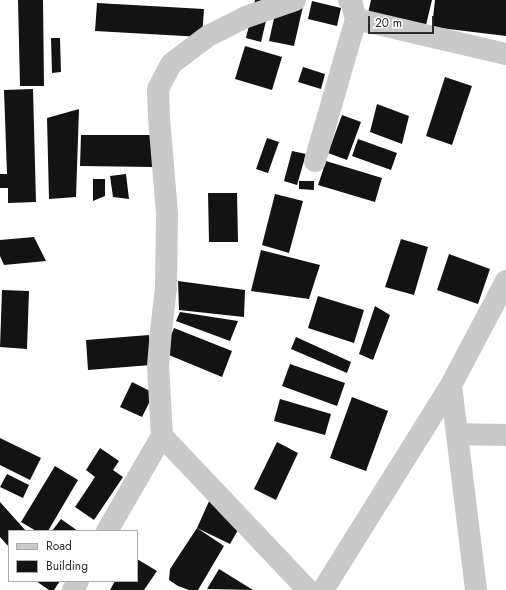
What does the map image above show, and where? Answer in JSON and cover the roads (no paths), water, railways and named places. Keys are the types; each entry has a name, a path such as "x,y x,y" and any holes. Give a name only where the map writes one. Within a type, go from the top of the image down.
{"street":[{"path":"108,530 162,436 158,366 160,330 166,288 167,214 158,90 171,64 208,36 246,17 295,0"},
{"path":"315,161 353,10 506,54"},
{"path":"323,590 452,385 506,282"},
{"path":"452,385 476,590"},
{"path":"457,434 506,435"},
{"path":"162,436 308,590"}]}
